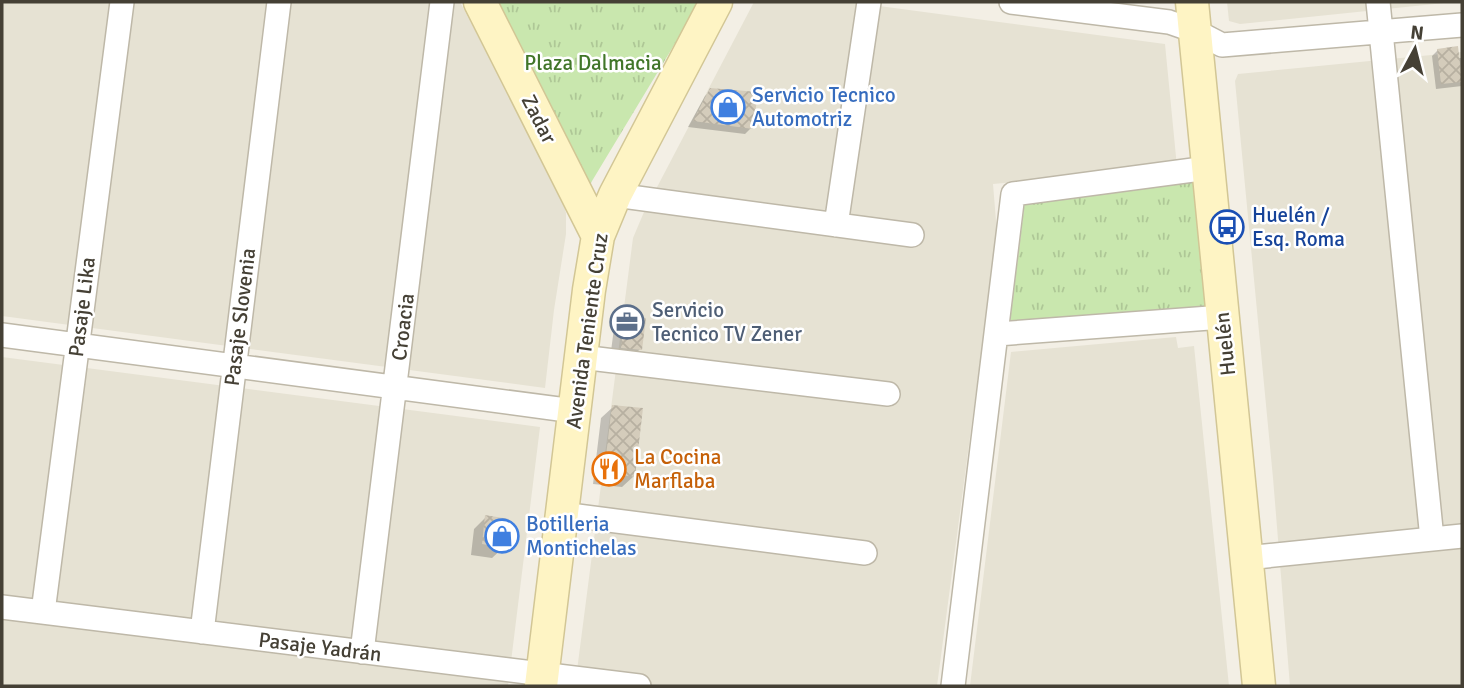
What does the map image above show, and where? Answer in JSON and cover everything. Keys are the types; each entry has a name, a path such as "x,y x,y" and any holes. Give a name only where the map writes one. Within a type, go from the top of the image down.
{"main road":[{"name":"Zadar","path":"480,2 598,236"},
{"name":"Avenida Teniente Cruz","path":"542,680 598,236 615,195 716,2"},
{"name":"Huelén","path":"1194,16 1259,686"}],"street":[{"name":"Pasaje Lika","path":"43,612 122,2"},
{"name":"Pasaje Slovenia","path":"202,632 279,2"},
{"name":"Croacia","path":"362,652 442,2"},
{"path":"836,225 869,2"},
{"path":"1012,2 1169,22 1194,16 1222,45 1462,25"},
{"path":"1378,2 1432,539"},
{"path":"953,686 1013,194 1208,167"},
{"path":"615,195 912,235"},
{"path":"997,334 1223,317"},
{"path":"2,335 574,411"},
{"path":"581,357 888,394"},
{"path":"562,514 865,553"},
{"path":"1246,558 1462,536"},
{"name":"Pasaje Yadrán","path":"2,607 362,652 542,680 639,686"}],"shaded area":[{"path":"2,2 460,2 560,192 566,213 566,234 545,388 2,316"},
{"path":"754,2 849,2 1165,44 1177,167 993,184 997,233 937,686 575,686 633,238"},
{"path":"1227,2 1454,2 1240,24 1229,21"},
{"path":"1462,52 1462,686 1290,686 1235,81 1238,74"},
{"path":"1176,337 1178,348 1194,346 1229,686 970,686 1011,352"},
{"path":"2,357 540,427 508,686 2,686"}],"green space":[{"name":"Plaza Dalmacia","path":"494,2 700,2 589,186"},
{"path":"1198,179 1210,308 1010,322 1025,200"}],"building":[{"path":"1458,46 1462,82 1441,84 1437,49"},
{"name":"Servicio Tecnico Automotriz","path":"710,88 758,92 753,129 693,121"},
{"path":"625,315 646,318 642,350 621,348"},
{"path":"612,405 643,408 635,477 604,473"},
{"path":"485,515 509,519 505,548 482,544"}],"place":[{"name":"Servicio Tecnico Automotriz","path":"728,107"},
{"name":"Huelén / Esq. Roma","path":"1227,227"},
{"name":"Servicio Tecnico TV Zener","path":"627,322"},
{"name":"La Cocina Marflaba","path":"609,469"},
{"name":"Botilleria Montichelas","path":"502,536"}]}
